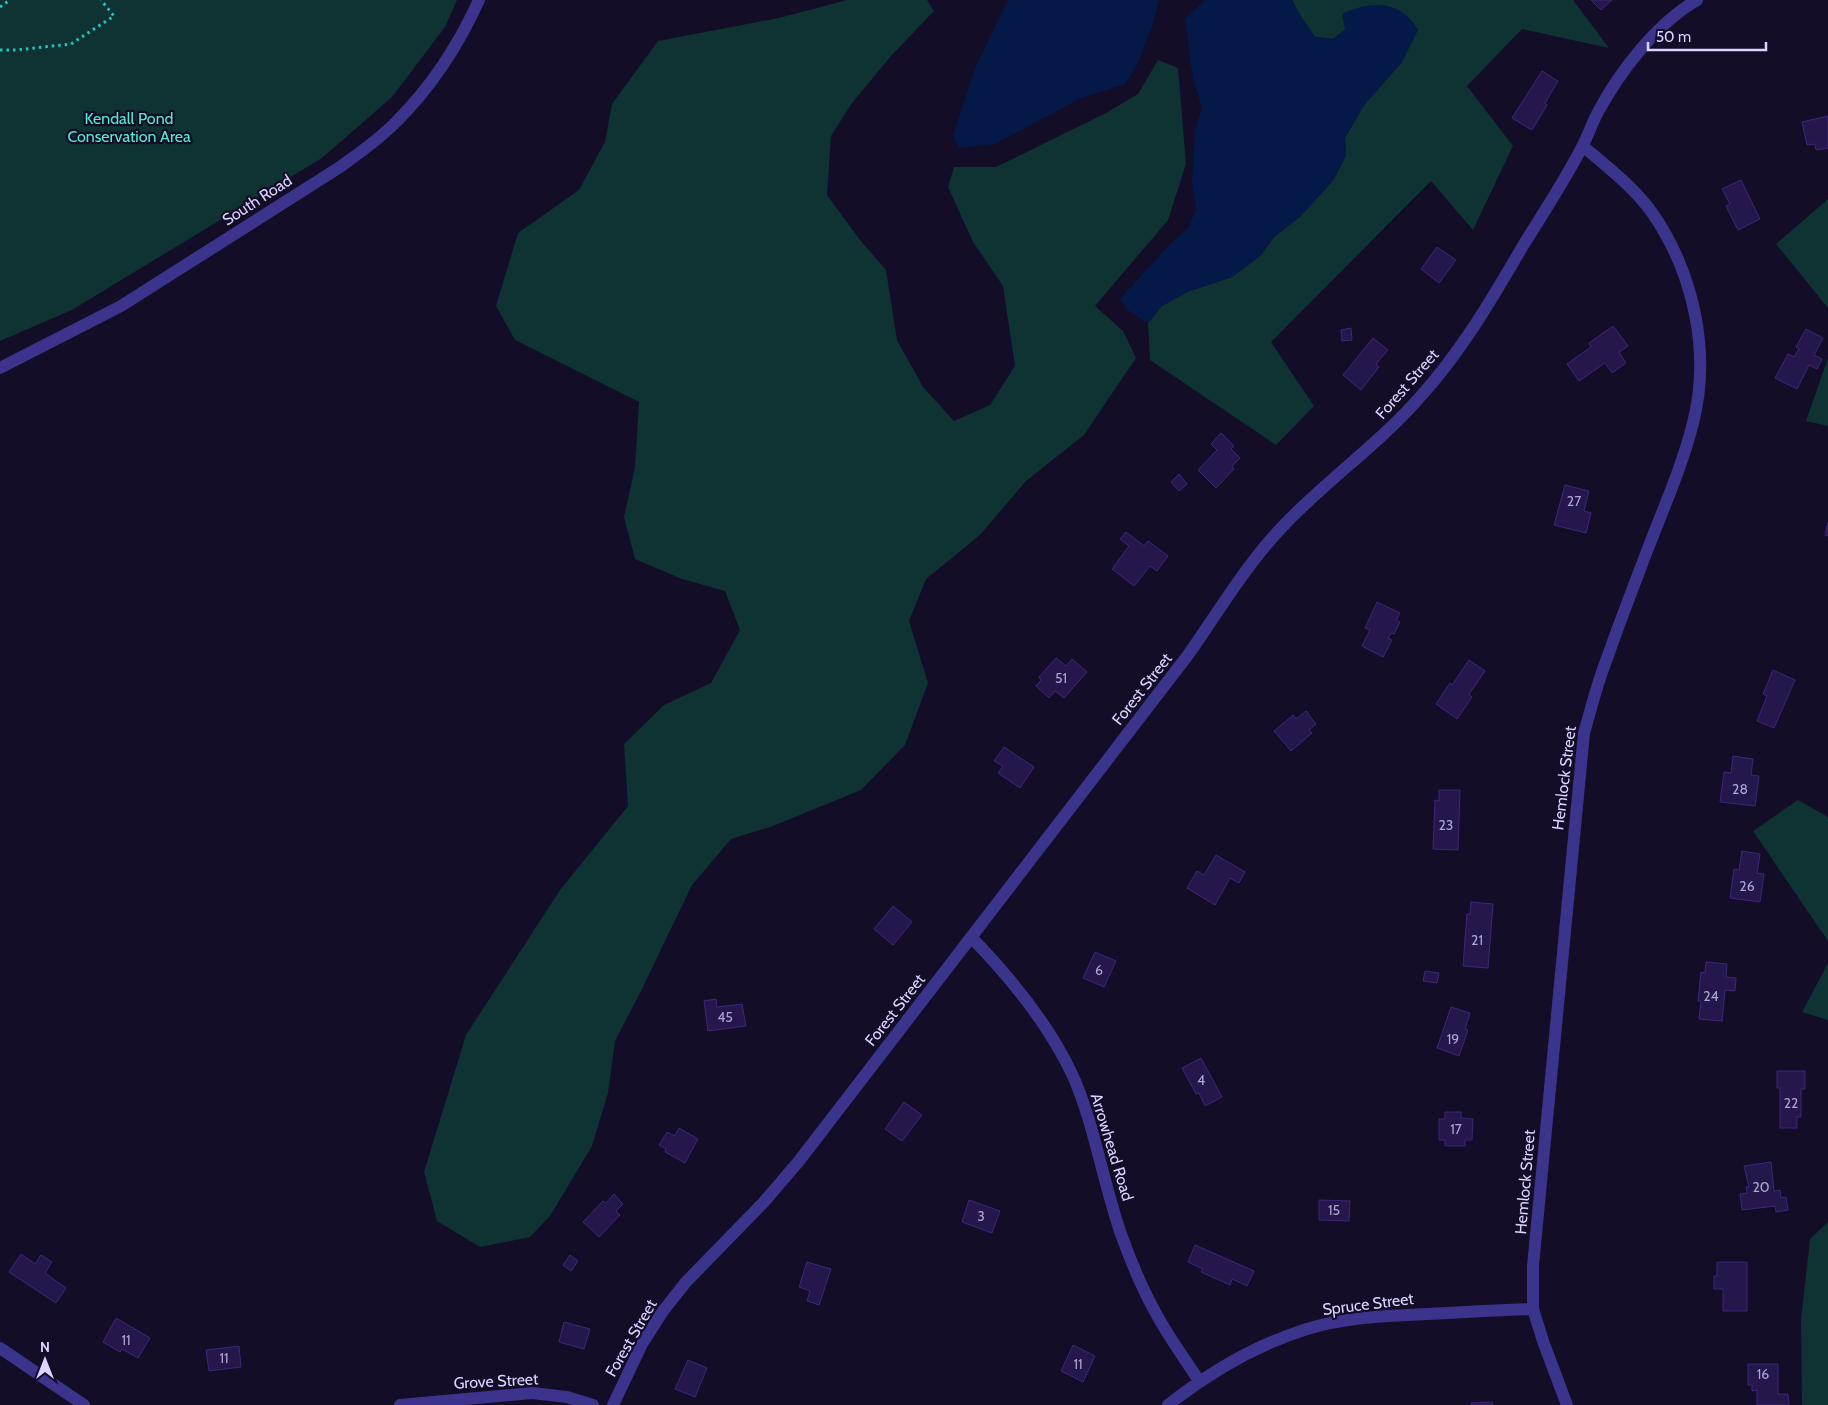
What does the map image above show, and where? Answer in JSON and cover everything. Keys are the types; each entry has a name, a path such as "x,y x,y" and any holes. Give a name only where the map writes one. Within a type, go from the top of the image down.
{"street":[{"name":"South Road","path":"0,368 121,306 340,167 369,146 396,122 420,96 462,35 479,0"},
{"name":"Forest Street","path":"613,1405 642,1344 663,1311 686,1282 763,1203 799,1161 1188,655 1239,579 1262,550 1286,522 1382,437 1421,397 1455,354 1486,308 1583,146 1598,112 1619,79 1641,49 1680,10 1697,0"},
{"name":"Hemlock Street","path":"1566,1405 1533,1309 1533,1266 1584,733 1605,663 1683,458 1694,422 1700,386 1700,349 1696,312 1685,277 1671,244 1652,214 1615,174 1583,146"},
{"name":"Arrowhead Road","path":"971,937 1035,1011 1056,1043 1072,1076 1085,1111 1121,1234 1141,1284 1157,1316 1199,1381"},
{"name":"Spruce Street","path":"1168,1405 1199,1381 1243,1355 1273,1341 1307,1329 1342,1321 1380,1316 1533,1309"},
{"path":"0,1348 84,1405"},
{"name":"Grove Street","path":"400,1405 532,1393 568,1397 593,1405"}],"path":[{"path":"0,7 10,0"},
{"path":"0,50 71,44 114,16 101,0"}],"green space":[{"name":"Kendall Pond Conservation Area","path":"0,0 457,0 445,27 392,97 322,158 72,310 0,341"},
{"path":"847,0 927,0 934,11 891,56 852,103 831,136 827,195 860,240 886,270 897,340 923,387 954,421 990,405 1015,366 1003,286 973,242 948,187 954,167 996,167 1106,113 1138,94 1158,60 1178,68 1186,164 1168,220 1095,306 1123,331 1136,358 1084,435 1026,481 980,535 926,579 909,621 928,683 905,745 861,790 773,826 731,839 692,885 615,1041 608,1093 592,1146 550,1216 530,1237 480,1247 437,1221 424,1172 466,1035 560,890 628,806 624,744 664,705 711,683 740,630 725,591 682,579 635,559 624,517 635,467 639,402 515,340 496,306 518,233 579,190 605,142 612,104 658,41 779,18"},
{"path":"1292,0 1573,0 1609,48 1522,29 1467,86 1513,146 1473,230 1431,181 1271,342 1314,406 1276,445 1150,360 1148,323 1162,306 1187,292 1232,277 1260,256 1274,237 1300,216 1346,156 1345,138 1364,105 1402,62 1346,29 1334,39 1315,37"},
{"path":"1828,199 1828,308 1776,244"},
{"path":"1828,358 1828,426 1806,421"},
{"path":"1798,800 1828,817 1828,941 1753,831"},
{"path":"1828,963 1828,1020 1802,1012"},
{"path":"1828,1222 1828,1405 1802,1405 1801,1319 1810,1239"}],"water":[{"path":"1008,0 1159,0 1152,27 1137,65 1125,84 1081,98 995,144 959,148 953,135 975,68"},
{"path":"1205,0 1292,0 1315,37 1333,39 1345,29 1342,14 1363,6 1374,5 1394,8 1403,13 1418,30 1402,62 1364,105 1345,138 1346,156 1333,181 1300,217 1274,237 1260,256 1232,277 1187,292 1162,306 1148,323 1129,311 1120,299 1170,244 1188,228 1196,210 1192,182 1195,131 1202,107 1193,79 1185,19"}],"building":[{"path":"1591,0 1612,0 1601,10"},
{"path":"1542,71 1558,81 1545,103 1547,105 1532,130 1512,118"},
{"path":"1828,116 1828,148 1816,150 1815,144 1807,145 1802,122"},
{"path":"1741,180 1760,219 1738,230 1726,206 1730,204 1722,189"},
{"path":"1437,247 1456,260 1439,283 1421,269"},
{"path":"1613,326 1628,346 1619,352 1626,363 1612,373 1605,363 1579,381 1567,364 1591,347 1589,343"},
{"path":"1351,328 1352,340 1342,341 1341,330"},
{"path":"1806,329 1823,338 1814,355 1822,359 1817,369 1809,365 1797,389 1775,378 1788,354 1794,357 1799,349 1796,347"},
{"path":"1373,338 1388,350 1376,364 1379,367 1361,390 1343,375"},
{"path":"1221,433 1234,446 1231,449 1240,458 1232,466 1234,469 1216,488 1198,470 1217,450 1211,444"},
{"path":"1179,474 1187,484 1179,491 1171,482"},
{"path":"1565,485 1589,491 1584,511 1591,513 1586,533 1554,525"},
{"path":"1828,522 1828,536 1825,535"},
{"path":"1126,532 1144,546 1148,541 1168,556 1157,571 1150,566 1134,586 1112,569 1129,546 1120,539"},
{"path":"1377,602 1400,613 1396,620 1400,622 1394,634 1391,633 1388,638 1392,640 1383,657 1362,646 1370,630 1365,628"},
{"path":"1056,658 1066,666 1072,659 1087,672 1064,698 1055,691 1049,698 1036,686 1041,680 1039,677"},
{"path":"1469,660 1485,671 1469,694 1472,697 1457,719 1436,704"},
{"path":"1773,670 1795,680 1774,728 1757,721 1767,696 1763,694"},
{"path":"1306,711 1316,724 1309,730 1312,733 1291,751 1274,731 1293,715 1296,719"},
{"path":"1004,747 1034,767 1020,788 998,773 1003,766 994,761"},
{"path":"1733,756 1753,759 1751,775 1759,776 1755,806 1720,802 1724,772 1731,773"},
{"path":"1439,790 1460,790 1458,850 1433,849 1435,800 1439,801"},
{"path":"1742,851 1760,854 1757,873 1764,874 1760,902 1730,898 1734,869 1739,870"},
{"path":"1216,855 1245,872 1239,883 1230,878 1215,905 1187,888 1197,871 1204,875"},
{"path":"1471,902 1493,904 1488,968 1463,966 1467,914 1470,914"},
{"path":"893,906 912,922 893,945 874,929"},
{"path":"1095,952 1116,961 1104,987 1083,978"},
{"path":"1706,962 1727,964 1726,977 1736,978 1735,991 1725,990 1722,1021 1699,1019 1701,1001 1698,1001 1701,972 1705,973"},
{"path":"1425,971 1439,973 1437,983 1423,981"},
{"path":"716,999 717,1007 742,1004 746,1026 708,1031 704,1001"},
{"path":"1451,1007 1470,1013 1465,1029 1468,1030 1459,1056 1437,1048"},
{"path":"1201,1058 1222,1097 1205,1106 1199,1093 1196,1094 1182,1068"},
{"path":"1777,1071 1805,1071 1805,1089 1801,1089 1801,1117 1797,1117 1797,1128 1780,1128 1780,1088 1777,1088"},
{"path":"904,1102 922,1115 902,1141 885,1129"},
{"path":"1445,1112 1461,1112 1461,1118 1473,1119 1472,1140 1465,1140 1465,1146 1445,1146 1445,1140 1439,1140 1439,1119 1445,1119"},
{"path":"679,1128 698,1139 685,1163 665,1152 666,1149 659,1145 667,1132 675,1136"},
{"path":"1771,1162 1774,1191 1780,1190 1781,1198 1786,1197 1788,1210 1776,1212 1775,1206 1742,1210 1740,1194 1747,1193 1746,1187 1749,1187 1744,1166"},
{"path":"614,1194 623,1204 616,1211 620,1215 599,1237 583,1222 603,1201 606,1203"},
{"path":"969,1200 1000,1211 992,1233 962,1222"},
{"path":"1319,1200 1350,1201 1349,1221 1319,1220"},
{"path":"1195,1245 1254,1271 1247,1286 1232,1279 1230,1285 1201,1272 1203,1269 1188,1262"},
{"path":"21,1254 35,1264 41,1255 52,1262 45,1273 66,1288 56,1303 9,1272"},
{"path":"570,1255 578,1261 571,1271 563,1265"},
{"path":"807,1262 831,1269 819,1305 807,1301 810,1291 799,1287"},
{"path":"1717,1262 1747,1262 1747,1311 1723,1311 1723,1289 1714,1289 1714,1276 1717,1276"},
{"path":"116,1318 150,1338 138,1358 122,1349 120,1352 103,1342"},
{"path":"564,1322 590,1329 584,1349 559,1342"},
{"path":"1073,1345 1095,1356 1083,1382 1061,1371"},
{"path":"239,1346 241,1367 209,1371 206,1350"},
{"path":"688,1360 707,1368 695,1397 675,1389"},
{"path":"1748,1364 1778,1364 1778,1394 1788,1394 1789,1405 1757,1405 1757,1390 1752,1391 1752,1385 1748,1385"},
{"path":"1492,1402 1493,1405 1471,1405 1471,1403"}]}
